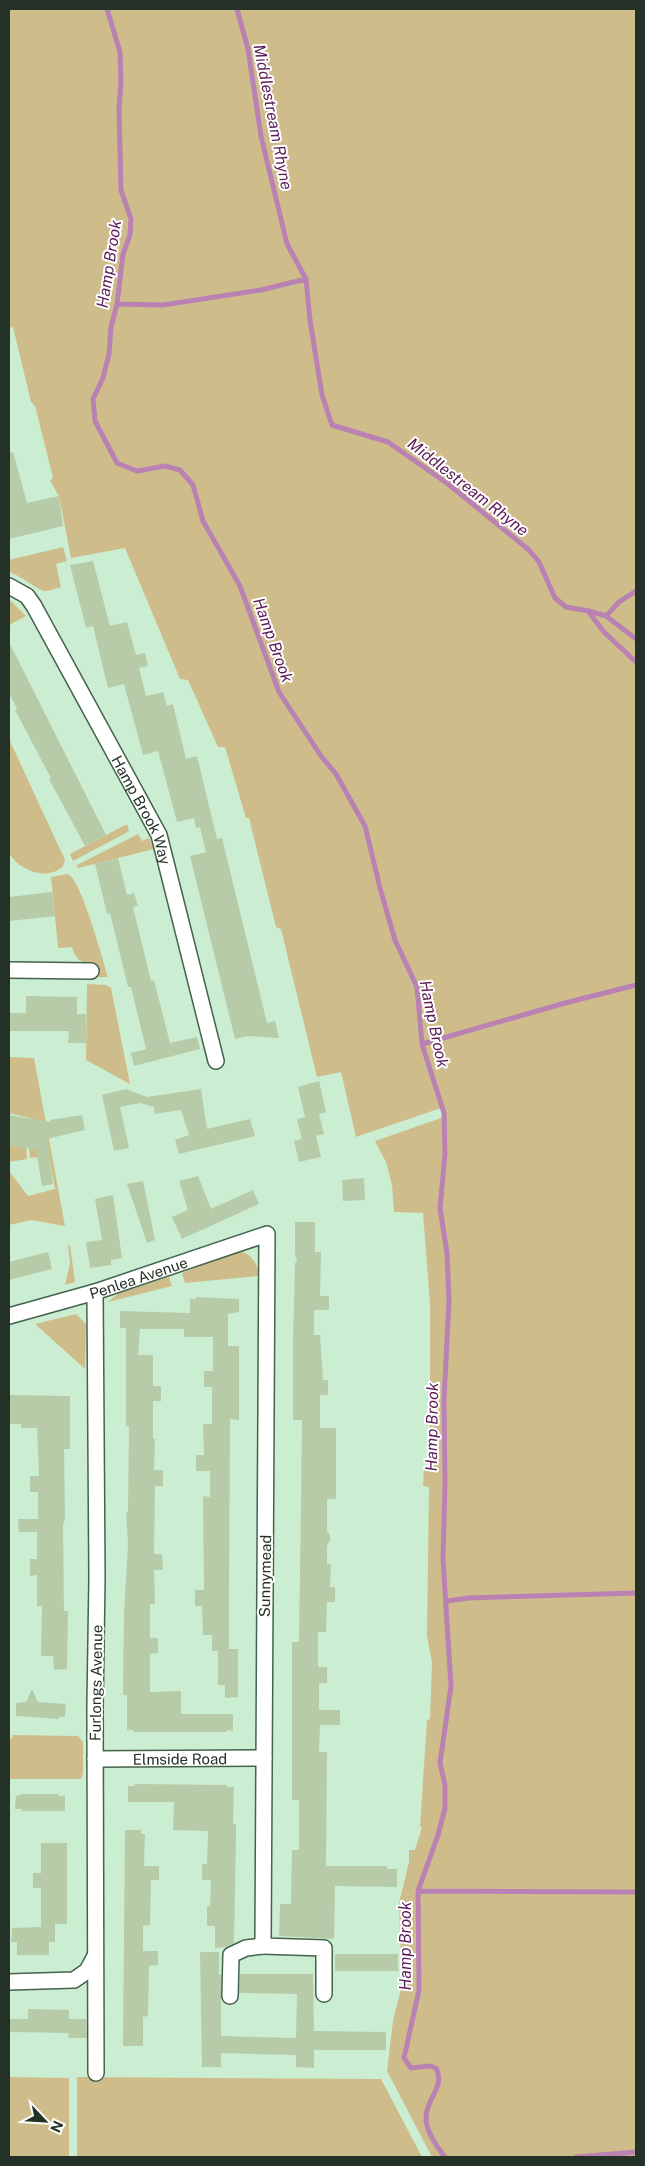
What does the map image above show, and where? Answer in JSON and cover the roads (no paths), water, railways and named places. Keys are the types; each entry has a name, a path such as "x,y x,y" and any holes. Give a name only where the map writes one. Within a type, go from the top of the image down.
{"street":[{"name":"Hamp Brook Way","path":"9,586 27,596 34,606 159,835 216,1061"},
{"path":"9,970 91,971"},
{"name":"Penlea Avenue","path":"9,1316 95,1292 266,1234"},
{"name":"Sunnymead","path":"263,1946 266,1234"},
{"name":"Furlongs Avenue","path":"95,1292 97,1550 95,1758 96,2073"},
{"name":"Elmside Road","path":"95,1758 264,1758"},
{"path":"230,1996 232,1955 246,1948 263,1946 324,1948 324,1994"},
{"path":"9,1982 74,1980 87,1972 95,1956"}],"waterway":[{"name":"Hamp Brook","path":"107,9 120,52 121,190 131,219 130,235 123,254 117,304 111,327 109,354 103,378 93,399 95,421 117,463 137,471 165,466 180,470 193,485 203,521 240,586 279,692 321,756 336,774 365,826 395,940 417,987 422,1044 444,1113 445,1154 440,1208 447,1253 449,1300 444,1400 445,1484 443,1559 451,1686 440,1763 445,1785 445,1808 438,1835 418,1891 419,1990 404,2058 411,2068 430,2066 436,2068 439,2081 427,2111 426,2123 432,2139 445,2157"},
{"name":"Middlestream Rhyne","path":"237,9 248,49 261,136 287,244 306,279 310,320 322,395 332,425 388,442 448,484 529,550 539,562 555,598 566,607 588,611 604,632 636,662"},
{"path":"117,304 163,305 261,290 306,279"},
{"path":"606,616 619,602 636,591"},
{"path":"589,611 606,616 636,639"},
{"path":"422,1044 565,1003 636,985"},
{"path":"447,1601 468,1598 636,1593"},
{"path":"418,1891 636,1892"},
{"path":"576,2157 636,2152"}]}
